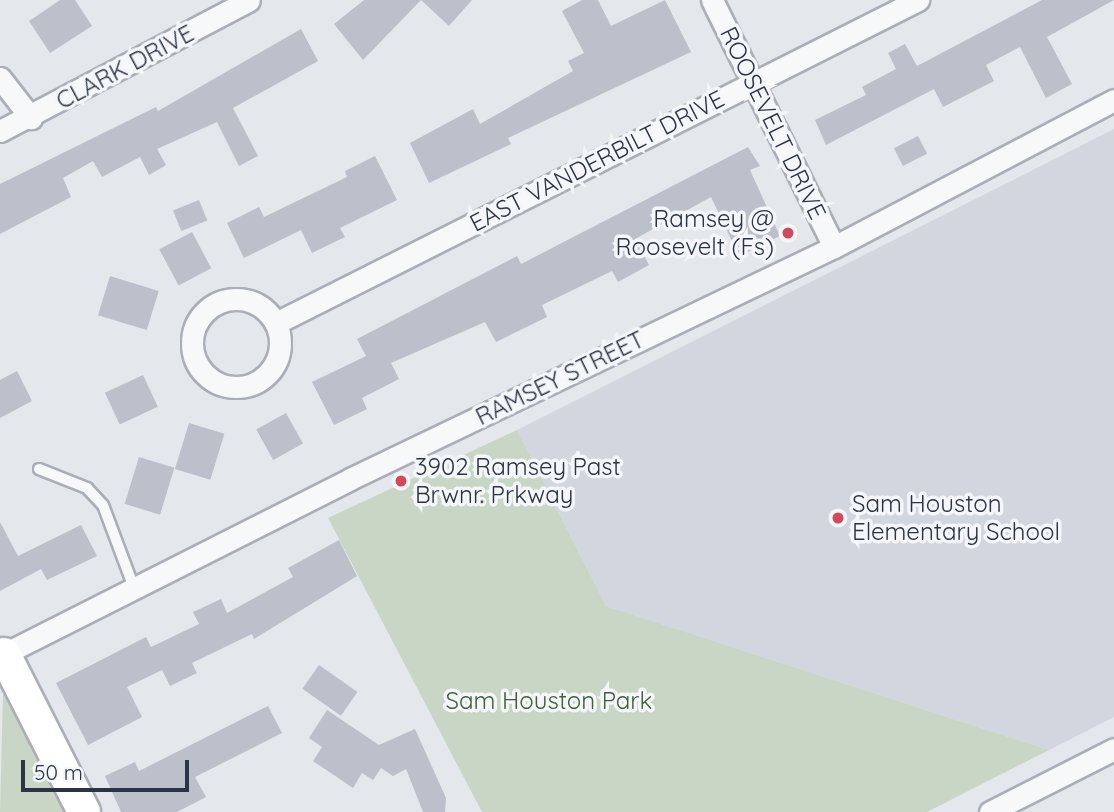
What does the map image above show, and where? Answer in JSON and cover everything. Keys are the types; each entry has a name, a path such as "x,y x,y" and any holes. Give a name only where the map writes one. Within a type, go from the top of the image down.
{"street":[{"name":"CLARK DRIVE","path":"0,131 31,118 249,0"},
{"name":"ROOSEVELT DRIVE","path":"712,0 834,247"},
{"name":"EAST VANDERBILT DRIVE","path":"276,323 918,0"},
{"path":"0,78 31,118"},
{"name":"RAMSEY STREET","path":"1,655 834,247 1114,100"},
{"path":"247,301 276,323 277,360 251,385 214,382 197,363 195,327 211,307 247,301"},
{"path":"1,655 84,812"},
{"path":"990,812 1114,749"}],"lane":[{"path":"39,469 88,488 103,505 134,589"}],"shaded area":[{"name":"Sam Houston Elementary School","path":"1114,129 1114,717 1049,750 606,606 517,430"}],"green space":[{"name":"Sam Houston Park","path":"517,430 606,606 1049,750 927,812 482,812 328,518"},
{"path":"3,694 15,706 68,812 0,812"}],"building":[{"path":"60,0 75,0 92,26 50,53 29,21"},
{"path":"364,0 421,0 363,60 334,24"},
{"path":"421,0 472,0 449,26"},
{"path":"582,0 598,0 611,26 665,0 691,52 508,138 511,144 429,183 410,143 473,109 480,124 573,71 568,61 584,53 562,11"},
{"path":"1042,0 1114,0 1047,37 1072,84 1046,98 1020,47 986,65 994,81 943,107 934,89 826,145 815,120 866,95 862,87 896,69 888,53 905,44 917,66"},
{"path":"301,29 318,61 233,108 258,156 239,166 217,122 157,149 166,165 149,175 140,157 102,177 93,161 63,178 71,197 0,234 0,184 156,107 158,111"},
{"path":"918,136 927,154 903,166 894,148"},
{"path":"748,147 760,166 750,170 780,236 739,256 711,197 635,239 649,265 618,282 612,271 542,305 547,317 496,342 485,322 391,363 399,379 362,398 367,409 334,425 312,382 366,356 357,339 517,256 521,264"},
{"path":"375,156 397,200 340,228 345,237 312,253 301,230 244,258 227,223 259,207 264,217 347,177 345,171"},
{"path":"199,200 207,220 181,231 173,210"},
{"path":"192,232 211,268 179,286 159,249"},
{"path":"110,276 159,291 147,330 98,315"},
{"path":"17,371 32,401 0,418 0,380"},
{"path":"143,375 158,407 120,424 105,393"},
{"path":"286,413 303,444 273,460 256,429"},
{"path":"189,423 224,434 210,480 175,469"},
{"path":"139,457 174,468 160,515 125,504"},
{"path":"0,522 18,556 81,525 97,556 47,580 41,569 0,591"},
{"path":"339,540 357,576 254,639 252,634 192,663 197,673 170,686 162,670 127,687 142,717 88,745 56,683 146,637 151,647 199,624 193,612 221,599 227,613 293,577 288,568"},
{"path":"319,665 358,692 341,716 302,689"},
{"path":"268,706 282,733 195,777 206,797 177,812 121,812 105,776 135,762 139,771"},
{"path":"327,710 379,745 415,729 446,798 445,812 423,812 406,769 393,776 381,768 373,780 362,773 353,788 313,761 322,747 309,738"}],"place":[{"name":"Ramsey @ Roosevelt (Fs)","path":"788,233"},
{"name":"3902 Ramsey Past Brwnr. Prkway","path":"401,481"},
{"name":"Sam Houston Elementary School","path":"838,518"}]}
